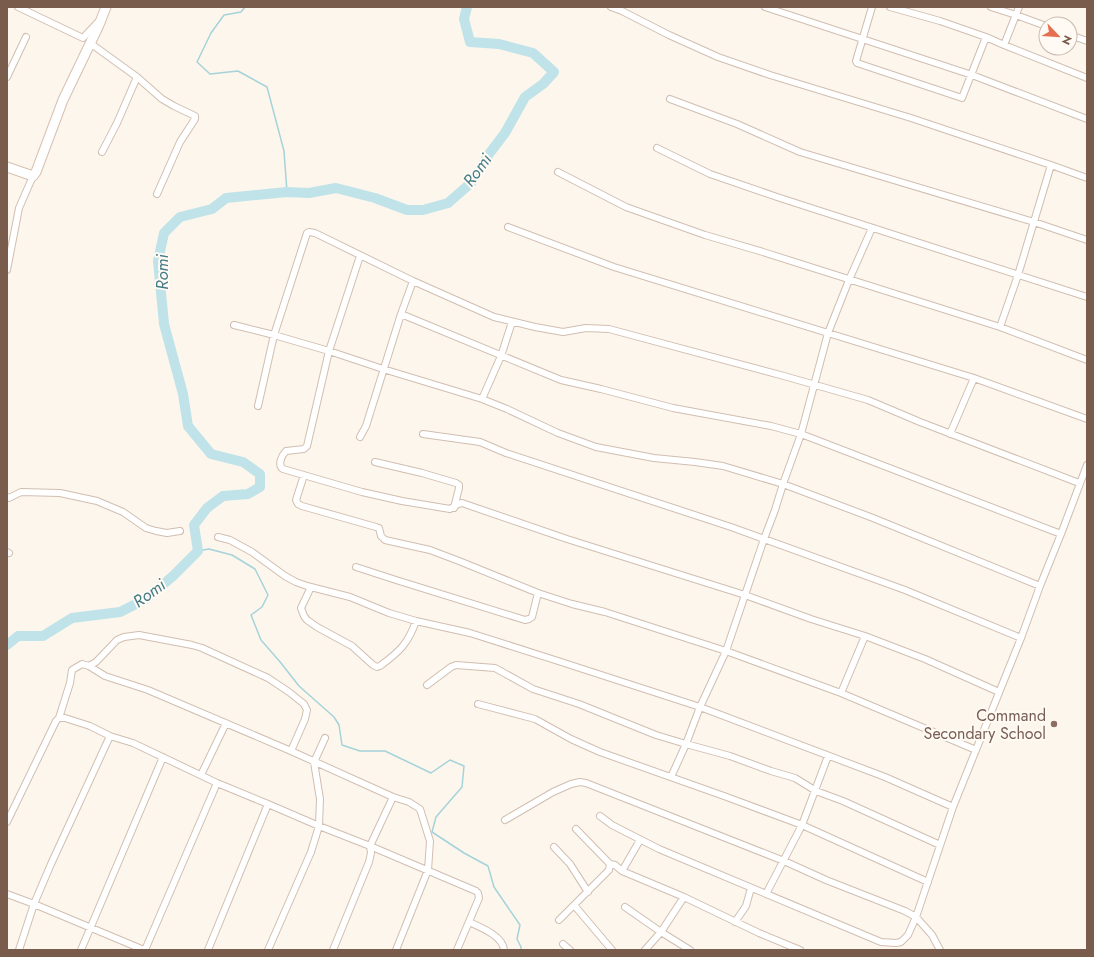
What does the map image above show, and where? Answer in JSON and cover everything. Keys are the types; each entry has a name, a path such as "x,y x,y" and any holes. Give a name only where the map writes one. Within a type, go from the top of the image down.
{"street":[{"path":"18,7 83,38 100,19"},
{"path":"7,270 19,208 36,172 63,100 106,7"},
{"path":"611,7 718,57 770,75 911,118 1051,164 1087,178"},
{"path":"766,7 972,75 1087,119"},
{"path":"872,7 856,61 857,63 962,98 986,37"},
{"path":"890,7 940,20 1087,78"},
{"path":"991,7 1038,23"},
{"path":"1004,45 1019,7"},
{"path":"7,77 26,37"},
{"path":"90,43 137,77 162,98 174,106 195,116 195,119 180,142 157,194"},
{"path":"102,152 117,123 137,77"},
{"path":"670,99 737,124 800,152 1034,222 1087,240"},
{"path":"657,148 710,174 1087,297"},
{"path":"1000,327 1018,275 1051,164"},
{"path":"7,166 33,176"},
{"path":"558,172 626,207 705,236 763,252 1000,327 1087,360"},
{"path":"508,227 614,267 974,378 1087,419"},
{"path":"671,777 726,651 801,434 828,333 872,228"},
{"path":"258,406 274,335 306,233 309,232 315,233 413,281 494,317 563,332 586,328 609,329 868,400 950,434 1080,483"},
{"path":"360,256 329,352 307,446 304,449 286,450 280,467 362,492 402,501 450,509 462,503 567,539 745,595 811,619 865,636 926,659 1000,692"},
{"path":"360,437 366,426 383,369 413,281"},
{"path":"401,314 561,380 673,408 771,426 801,434 1061,534"},
{"path":"482,399 501,356 512,322"},
{"path":"234,325 274,335 482,399 507,408 558,433 596,447 654,458 723,466 783,484 873,518 1040,586"},
{"path":"950,434 974,378"},
{"path":"423,434 480,442 506,454 731,527 905,590 1020,638"},
{"path":"375,462 456,483 459,485 459,488 454,508"},
{"path":"600,816 612,826 640,840 751,888 881,942 901,942 908,935 916,917 953,807 1000,692 1087,465"},
{"path":"304,475 296,500 298,504 379,528 381,536 385,540 430,550 538,593 572,604 605,612 726,651 841,693 976,750"},
{"path":"7,497 10,498 21,492 60,493 97,501 123,512 146,528 167,533 180,531"},
{"path":"218,537 230,540 252,552 285,576 296,582 350,597 389,613 416,621 470,633 700,708 885,777 953,807"},
{"path":"356,566 525,620 532,617 538,593"},
{"path":"311,587 301,608 307,620 352,646 377,667 397,654 408,641 416,621"},
{"path":"89,666 96,662 116,640 124,636 139,635 202,648 268,678 304,704 307,710 305,719 291,750"},
{"path":"841,693 865,636"},
{"path":"7,822 56,721 59,718 70,683 72,670 82,664 89,666 105,676 148,690 291,750 314,762 393,797 409,802 420,809 430,841 428,870 396,950"},
{"path":"427,686 451,667 456,665 495,668 533,689 579,704 656,735 730,756 795,778 816,791 843,801 940,845"},
{"path":"478,704 535,719 571,739 600,752 724,796 802,826 928,882"},
{"path":"59,718 65,718 90,726 110,736 133,743 217,783 476,891 479,898 457,950"},
{"path":"201,775 226,723"},
{"path":"19,950 34,904 51,864 110,736"},
{"path":"268,950 311,852 319,826 320,799 314,762 325,738"},
{"path":"766,894 802,826 828,756"},
{"path":"81,950 163,757"},
{"path":"505,820 553,792 571,784 580,782 586,783 784,860 826,880 905,911 916,917 932,935 940,950"},
{"path":"7,894 144,950 217,783"},
{"path":"333,950 369,862 371,853 370,846 393,797"},
{"path":"208,950 268,804"},
{"path":"576,829 610,864 616,864 622,871 800,950"},
{"path":"622,871 640,840"},
{"path":"554,847 570,864 588,892"},
{"path":"558,920 609,870 610,864"},
{"path":"735,922 746,906 751,888"},
{"path":"645,950 661,932 684,898"},
{"path":"574,905 612,950"},
{"path":"625,907 690,950"},
{"path":"469,922 495,936 504,946 504,950"},
{"path":"563,944 570,950"}],"waterway":[{"path":"245,7 241,12 224,15 211,33 197,62 210,74 238,71 267,87 284,151 287,192"},
{"name":"Romi","path":"7,645 18,636 43,636 72,618 120,612 146,599 173,576 198,551 194,525 207,508 223,496 248,494 260,487 260,474 243,462 211,454 188,426 183,394 164,324 158,261 164,233 180,217 212,209 226,198 287,192 309,193 336,188 375,198 407,210 423,210 448,203 472,182 489,154 505,133 525,97 543,84 554,72 533,53 499,44 470,42 464,19 467,7"},
{"path":"198,551 209,549 232,555 255,569 268,595 262,607 251,615 261,640 299,686 334,717 339,725 342,745 360,751 385,751 431,773 450,760 464,766 462,787 436,817 432,832 464,853 488,866 494,887 520,925 517,939 521,950"}],"place":[{"name":"Command Secondary School","path":"1054,724"}]}
